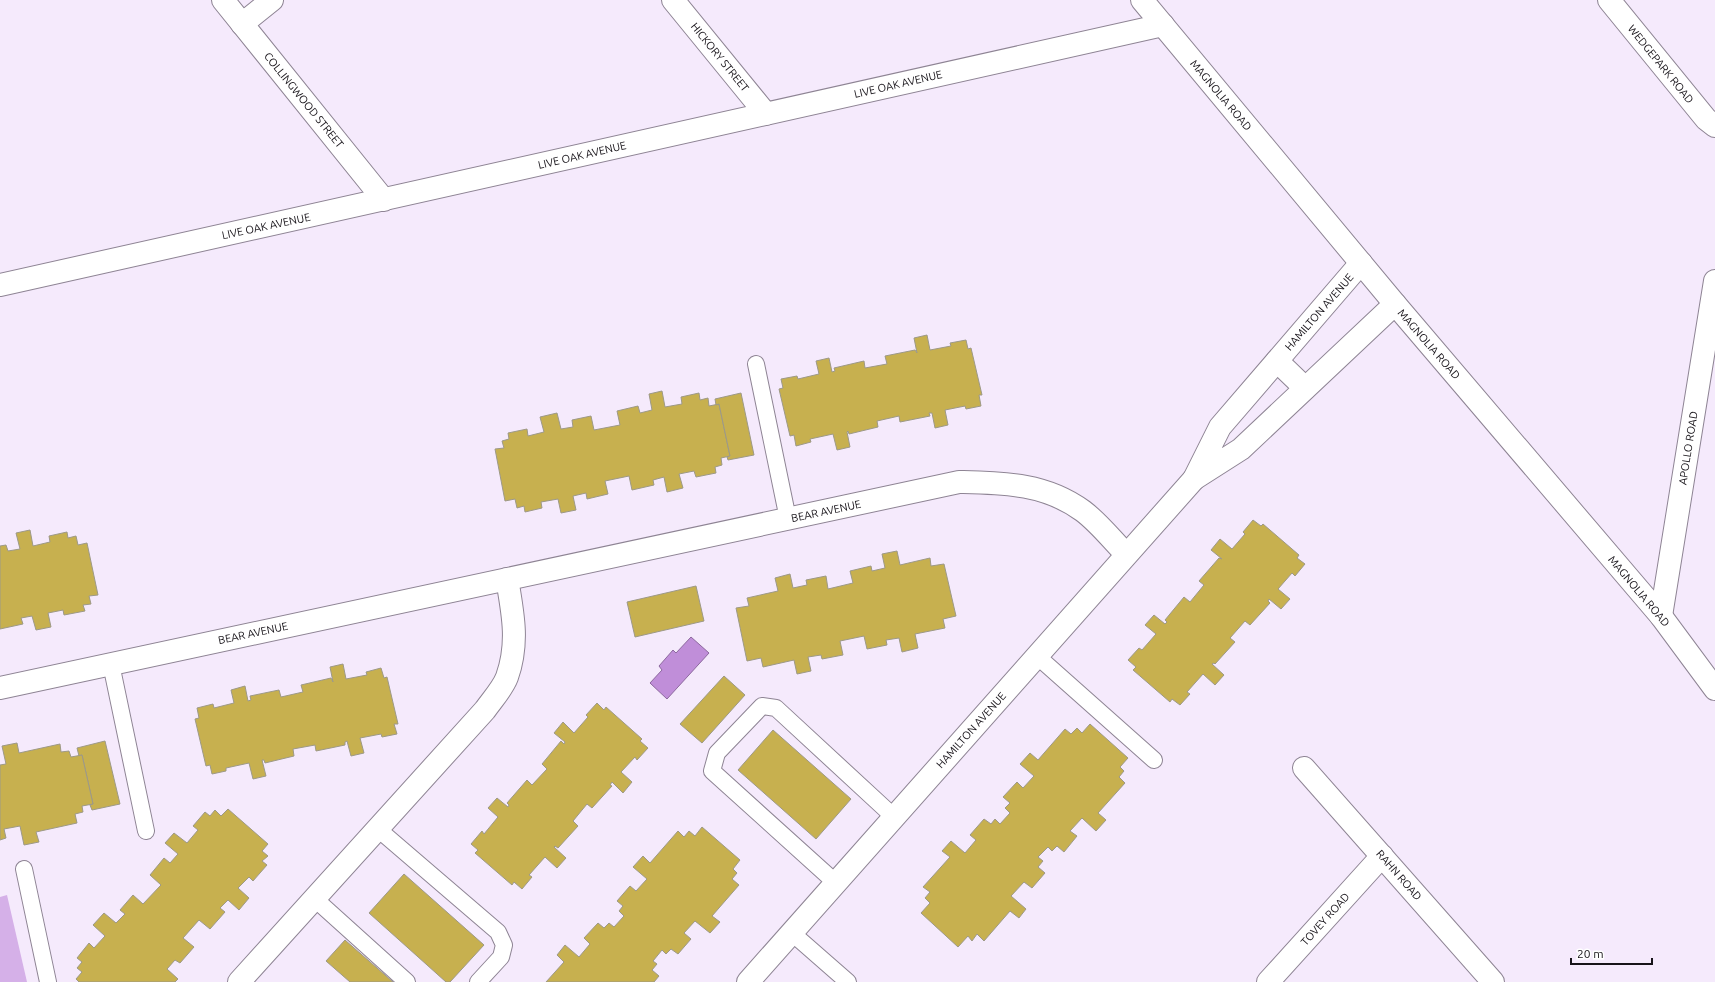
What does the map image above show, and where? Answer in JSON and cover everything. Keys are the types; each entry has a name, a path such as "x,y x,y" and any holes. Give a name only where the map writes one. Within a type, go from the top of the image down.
{"street":[{"name":"COLLINGWOOD STREET","path":"223,0 384,200"},
{"path":"242,24 272,0"},
{"name":"HICKORY STREET","path":"673,0 766,114"},
{"name":"MAGNOLIA ROAD","path":"1142,0 1394,304 1662,616 1715,689"},
{"name":"WEDGEPARK ROAD","path":"1609,0 1706,119 1715,126"},
{"name":"LIVE OAK AVENUE","path":"0,285 1163,25"},
{"name":"HAMILTON AVENUE","path":"1194,479 1220,427 1361,263"},
{"name":"APOLLO ROAD","path":"1662,616 1715,281"},
{"name":"HAMILTON AVENUE","path":"748,982 1194,479 1241,449 1394,304"},
{"name":"HAMILTON AVENUE","path":"1277,361 1305,388"},
{"name":"BEAR AVENUE","path":"0,688 959,482 1001,483 1036,488 1060,497 1083,511 1126,554"},
{"path":"239,982 485,710 507,678 515,644 512,612 506,579"},
{"name":"RAHN ROAD","path":"1304,768 1493,982"},
{"name":"TOVEY ROAD","path":"1268,982 1382,856"}],"lane":[{"path":"756,364 788,519"},
{"path":"1037,656 1154,760"},
{"path":"111,664 146,831"},
{"path":"836,883 712,771 717,753 762,706 776,708 894,817"},
{"path":"378,829 498,932 504,944 501,957 478,982"},
{"path":"24,869 48,982"},
{"path":"315,899 407,982"},
{"path":"792,932 848,982"}],"shaded area":[{"path":"691,637 709,653 667,699 650,683 662,670 659,666 673,650 676,653"},
{"path":"7,895 27,982 0,982 0,897"}],"building":[{"path":"927,335 930,350 951,346 950,343 966,340 968,349 971,348 982,395 979,395 981,406 966,409 965,406 945,410 948,425 935,428 932,413 929,413 930,416 900,422 899,416 877,421 878,427 849,434 848,431 850,447 837,450 833,434 810,439 811,442 796,446 794,435 790,436 779,389 783,388 781,379 797,376 798,379 819,374 816,361 829,358 832,372 835,371 834,368 864,361 865,368 887,364 885,356 915,350 917,353 914,338"},
{"path":"662,391 665,407 682,404 681,397 699,393 700,400 708,398 709,406 719,404 730,456 721,458 722,465 715,467 716,473 696,477 694,471 679,474 683,488 667,492 664,477 653,480 654,485 632,490 629,476 605,481 608,494 587,499 586,493 573,496 576,510 561,513 558,499 541,502 542,508 525,512 524,506 517,508 515,499 505,501 495,449 504,448 502,441 509,439 508,433 527,429 528,436 544,432 540,417 557,413 561,429 573,427 572,420 591,416 594,430 620,425 617,411 638,406 640,413 652,410 649,394"},
{"path":"741,393 754,455 728,460 727,457 730,456 719,404 716,405 715,399"},
{"path":"1253,520 1261,526 1263,524 1299,555 1297,558 1305,564 1295,576 1292,573 1278,589 1290,599 1281,609 1269,599 1268,601 1270,603 1250,625 1245,621 1230,638 1235,642 1215,664 1212,664 1224,675 1215,685 1203,674 1187,692 1190,694 1180,705 1172,699 1170,702 1133,670 1136,667 1128,660 1139,648 1142,650 1156,634 1145,625 1154,615 1165,624 1167,622 1165,620 1184,597 1190,602 1204,585 1199,581 1219,558 1222,559 1211,550 1220,539 1232,549 1245,534 1243,532"},
{"path":"30,530 33,546 50,542 49,536 67,532 68,538 76,536 78,545 87,543 98,595 89,596 91,604 83,605 85,611 64,615 63,610 48,613 51,627 36,630 32,616 21,618 23,624 0,629 0,546 6,545 8,551 20,549 16,533"},
{"path":"897,551 900,565 930,558 931,566 944,564 956,616 943,619 945,628 915,634 918,648 902,652 899,638 886,640 887,645 867,649 864,636 840,641 843,655 822,659 821,655 808,657 811,671 797,674 794,660 763,667 761,658 747,661 736,608 749,606 747,598 778,591 775,578 790,574 793,588 807,585 806,580 826,576 828,589 853,583 850,571 871,566 872,571 885,568 882,554"},
{"path":"696,586 704,621 635,637 627,602"},
{"path":"343,664 346,679 367,675 366,672 381,668 384,678 387,677 398,724 394,724 397,734 382,737 381,734 360,738 364,753 351,756 347,741 345,742 345,745 316,751 315,745 293,749 294,756 265,763 264,760 262,760 266,776 253,779 249,763 226,768 226,771 212,774 210,765 206,766 195,719 199,718 197,708 213,704 214,708 234,703 231,690 245,686 248,701 251,700 250,696 279,690 281,697 303,692 301,685 331,678 333,682 330,667"},
{"path":"724,676 745,695 702,743 680,724"},
{"path":"597,703 604,710 606,707 642,739 640,741 648,748 637,760 635,757 621,772 632,782 623,793 612,782 610,785 612,786 592,808 587,804 573,821 578,826 558,848 555,846 554,847 566,858 557,868 545,857 529,875 532,877 522,889 514,882 512,885 475,853 478,850 471,844 482,831 484,834 498,817 488,808 497,798 508,807 509,805 507,803 527,780 532,785 547,769 542,764 561,741 564,744 565,742 554,733 563,722 574,733 588,717 586,715"},
{"path":"1090,724 1128,758 1120,767 1124,771 1119,777 1125,783 1098,813 1106,820 1096,831 1082,818 1070,831 1077,836 1064,852 1057,846 1052,851 1048,847 1038,857 1043,861 1038,867 1045,873 1032,888 1024,882 1011,896 1026,909 1019,918 1010,911 984,941 977,934 972,941 968,936 958,947 921,913 930,903 925,898 930,892 923,887 950,857 942,851 951,841 965,853 976,840 970,835 984,819 991,824 995,819 1000,824 1010,813 1005,808 1010,803 1003,797 1017,782 1023,788 1034,776 1020,764 1030,753 1038,760 1065,729 1071,734 1077,728 1082,733"},
{"path":"773,730 851,799 816,839 738,770"},
{"path":"105,741 120,804 92,810 90,805 93,804 82,755 79,756 77,748"},
{"path":"17,743 19,753 60,744 61,752 69,751 71,757 82,755 93,804 82,806 83,812 75,814 77,823 36,832 39,842 24,845 20,826 4,829 6,838 0,840 0,765 6,764 2,746"},
{"path":"228,809 268,844 262,851 268,856 262,861 267,865 253,881 249,877 238,888 249,898 239,910 228,900 220,908 225,912 210,929 199,920 183,938 194,947 180,963 175,960 167,969 178,979 175,982 79,982 76,979 82,972 77,968 82,962 77,958 89,943 94,948 105,936 93,925 104,913 116,923 125,914 120,910 133,895 143,904 161,885 150,875 164,858 170,863 178,854 165,843 174,833 187,843 198,830 193,826 205,812 210,816 215,810 221,816"},
{"path":"702,827 740,860 733,869 737,873 732,879 739,885 712,916 720,922 710,933 695,921 684,933 691,939 678,954 671,949 666,954 662,950 653,961 657,964 652,970 659,976 654,982 546,982 564,962 557,955 565,945 579,957 590,944 584,938 598,923 604,928 609,923 614,927 624,916 619,911 623,906 617,901 630,886 636,891 647,879 633,867 643,856 650,863 678,831 684,837 689,831 695,836"},
{"path":"404,874 484,945 450,982 446,982 369,913"},
{"path":"345,940 393,982 350,982 326,961"}]}
